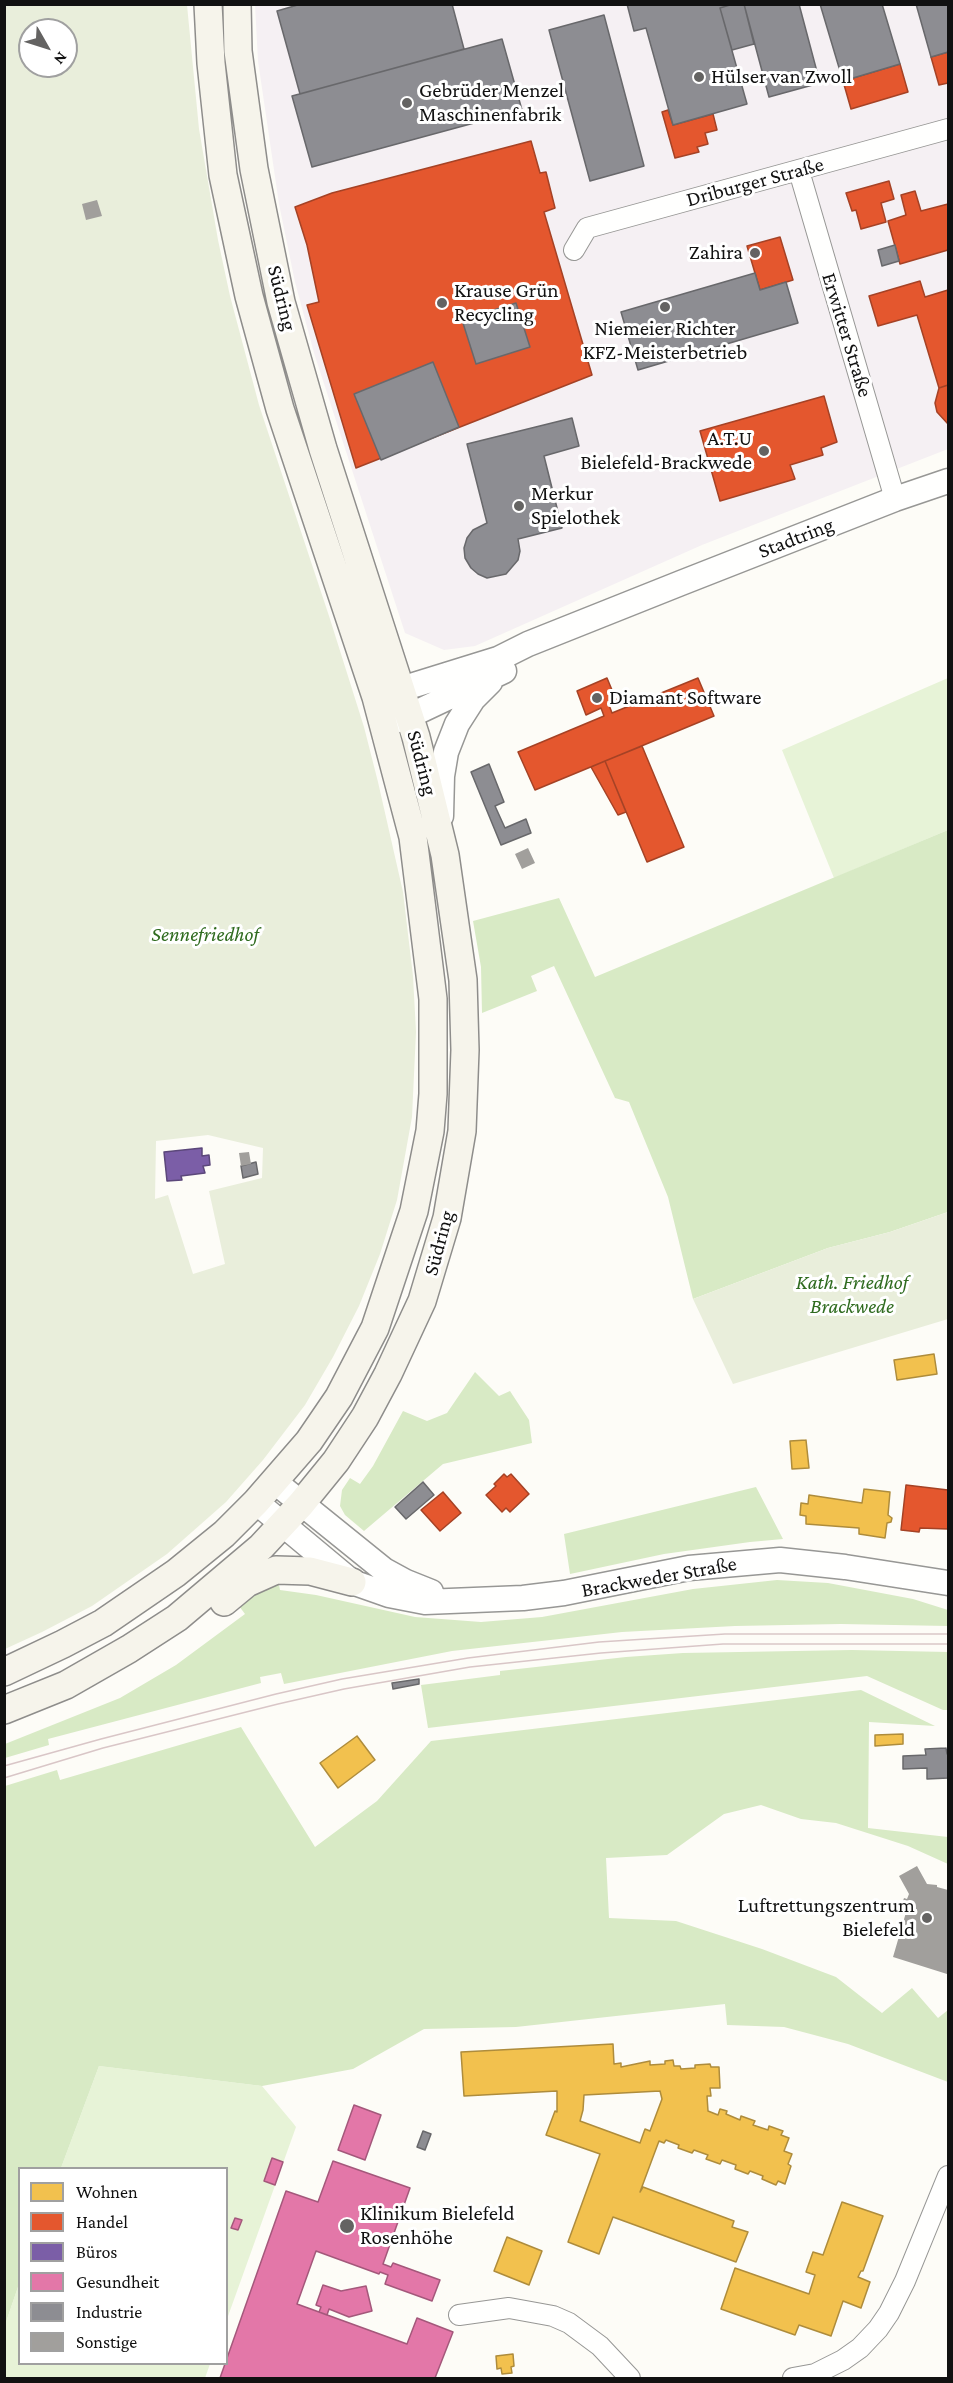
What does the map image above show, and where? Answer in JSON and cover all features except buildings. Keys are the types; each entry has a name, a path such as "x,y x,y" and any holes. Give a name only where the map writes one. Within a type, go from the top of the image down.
{"main road":[{"name":"Südring","path":"208,4 211,63 223,175 249,296 283,418 389,693 410,716 445,855 463,980 465,1050 462,1131 447,1218 422,1301 365,1417 336,1461 301,1504"},
{"name":"Südring","path":"237,4 238,51 254,169 281,302 389,693 384,725 413,837 425,918 433,999 433,1094 430,1131 414,1211 375,1328 339,1397 318,1429 275,1482"},
{"path":"4,1672 63,1644 143,1598 202,1552 275,1482"},
{"path":"66,1685 177,1618 244,1562 283,1525 301,1504"},
{"path":"4,1710 66,1685 134,1666 183,1633 247,1583 276,1569 310,1571 352,1582"}],"street":[{"name":"Driburger Straße","path":"574,250 587,228 948,129"},
{"name":"Erwitter Straße","path":"799,171 896,498"},
{"name":"Stadtring","path":"389,693 474,668 896,498 948,481"},
{"name":"Stadtring","path":"384,725 410,716 506,670 645,598"},
{"path":"445,855 440,804 446,752 457,724 473,699 506,670"},
{"name":"Brackweder Straße","path":"275,1482 384,1570 427,1591 477,1601"},
{"name":"Brackweder Straße","path":"256,1502 352,1582 389,1595 425,1602 477,1601 564,1593 689,1568 780,1560 845,1567 948,1583"},
{"path":"793,2379 815,2374 843,2360 860,2348 878,2329 905,2281 948,2176"},
{"path":"459,2315 509,2308 553,2316 569,2323 600,2346 630,2379"}],"shaded area":[{"path":"255,5 948,5 948,449 702,545 475,646 444,650 405,633 314,353 295,282 279,204 258,61"}],"green space":[{"name":"Sennefriedhof","path":"5,5 187,5 199,129 230,296 259,405 364,727 403,892 413,976 416,1032 412,1117 397,1200 380,1254 359,1306 305,1405 263,1460 226,1502 167,1554 92,1606 5,1649","holes":["208,1135 263,1148 262,1178 209,1191 225,1264 193,1274 168,1195 155,1199 156,1141"]},
{"path":"948,678 948,830 834,878 782,750"},
{"path":"948,830 948,1212 890,1232 828,1248 693,1299 668,1197 629,1102 615,1098 554,966 531,976 537,991 482,1013 481,967 473,921 559,898 595,977"},
{"name":"Kath. Friedhof Brackwede","path":"948,1212 948,1319 733,1384 693,1299 828,1248 890,1232"},
{"path":"475,1372 499,1396 510,1391 529,1420 532,1443 443,1464 364,1531 345,1515 340,1506 342,1490 350,1478 360,1484 373,1466 403,1411 427,1421 447,1413"},
{"path":"756,1487 783,1539 664,1554 570,1574 564,1534"},
{"path":"777,1580 828,1583 913,1599 948,1610 948,1626 841,1624 735,1626 622,1632 452,1651 284,1684 281,1673 260,1677 261,1683 48,1739 49,1745 5,1758 5,1744 120,1698 176,1665 245,1614 239,1606 258,1591 273,1585 279,1585 280,1590 316,1595 415,1617 481,1622 542,1617 693,1589"},
{"path":"852,1650 948,1652 948,1710 943,1710 867,1676 428,1728 421,1685 500,1675 500,1671 626,1657 683,1653"},
{"path":"861,1690 935,1726 869,1722 868,1828 948,1837 948,1864 908,1846 836,1823 801,1819 761,1805 724,1814 667,1855 606,1858 609,1918 676,1921 762,1949 836,1977 882,2013 912,1988 938,2018 948,2010 948,2082 848,2044 784,2027 727,2025 725,2004 516,2027 424,2029 353,2069 262,2086 99,2066 61,2167 18,2167 18,2287 5,2325 5,1786 57,1770 60,1780 241,1727 315,1847 377,1801 431,1741"},
{"path":"99,2066 262,2086 296,2127 228,2316 228,2167 61,2167"},
{"path":"18,2287 18,2365 210,2365 205,2378 5,2378 5,2325"}],"tram line":[{"path":"4,1766 276,1694 342,1679 468,1658 599,1642 725,1634 948,1634"},
{"path":"4,1778 103,1748 278,1704 344,1689 470,1667 601,1653 723,1644 948,1644"}],"place":[{"name":"Hülser van Zwoll","path":"699,77"},
{"name":"Gebrüder Menzel Maschinenfabrik","path":"407,103"},
{"name":"Zahira","path":"755,253"},
{"name":"Krause Grün Recycling","path":"442,303"},
{"name":"Niemeier Richter KFZ-Meisterbetrieb","path":"665,307"},
{"name":"A.T.U Bielefeld-Brackwede","path":"764,451"},
{"name":"Merkur Spielothek","path":"519,506"},
{"name":"Diamant Software","path":"597,698"},
{"name":"Luftrettungszentrum Bielefeld","path":"927,1918"},
{"name":"Klinikum Bielefeld Rosenhöhe","path":"347,2226"}]}
